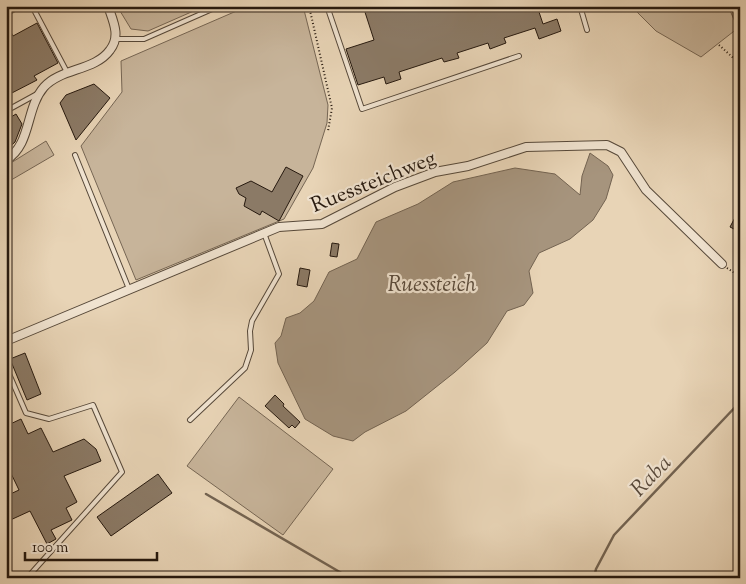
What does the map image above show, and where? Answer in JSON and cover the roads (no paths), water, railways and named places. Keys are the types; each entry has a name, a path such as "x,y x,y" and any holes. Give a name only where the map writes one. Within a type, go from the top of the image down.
{"street":[{"path":"6,160 15,154 23,141 35,100 46,85 101,59 110,50 116,39 115,28 108,6"},
{"name":"Ruessteichweg","path":"6,342 264,232 285,225 322,224 395,187 435,172 468,166 526,147 607,145 620,152 646,190 722,264"}],"lane":[{"path":"6,14 20,6"},
{"path":"32,6 68,74"},
{"path":"116,39 144,40 219,6"},
{"path":"327,6 362,109 519,56"},
{"path":"580,6 587,30"},
{"path":"6,111 39,93"},
{"path":"76,155 130,289"},
{"path":"190,420 221,390 240,375 249,360 252,321 278,280 279,274 264,232"},
{"path":"6,367 26,413 49,419 93,405 122,472 27,578"}],"water":[{"path":"728,6 740,6 740,29 738,28"},
{"name":"Ruessteich","path":"590,153 608,166 613,175 606,199 593,220 570,239 539,253 529,271 533,293 524,305 507,311 487,343 455,372 406,411 365,432 353,441 333,436 305,419 278,363 275,343 281,336 286,318 300,313 314,301 329,272 357,259 376,222 418,204 453,182 515,168 555,174 580,195 582,176"}],"waterway":[{"name":"Raba","path":"594,578 596,569 614,535 740,402"},
{"path":"206,494 350,578"}]}
